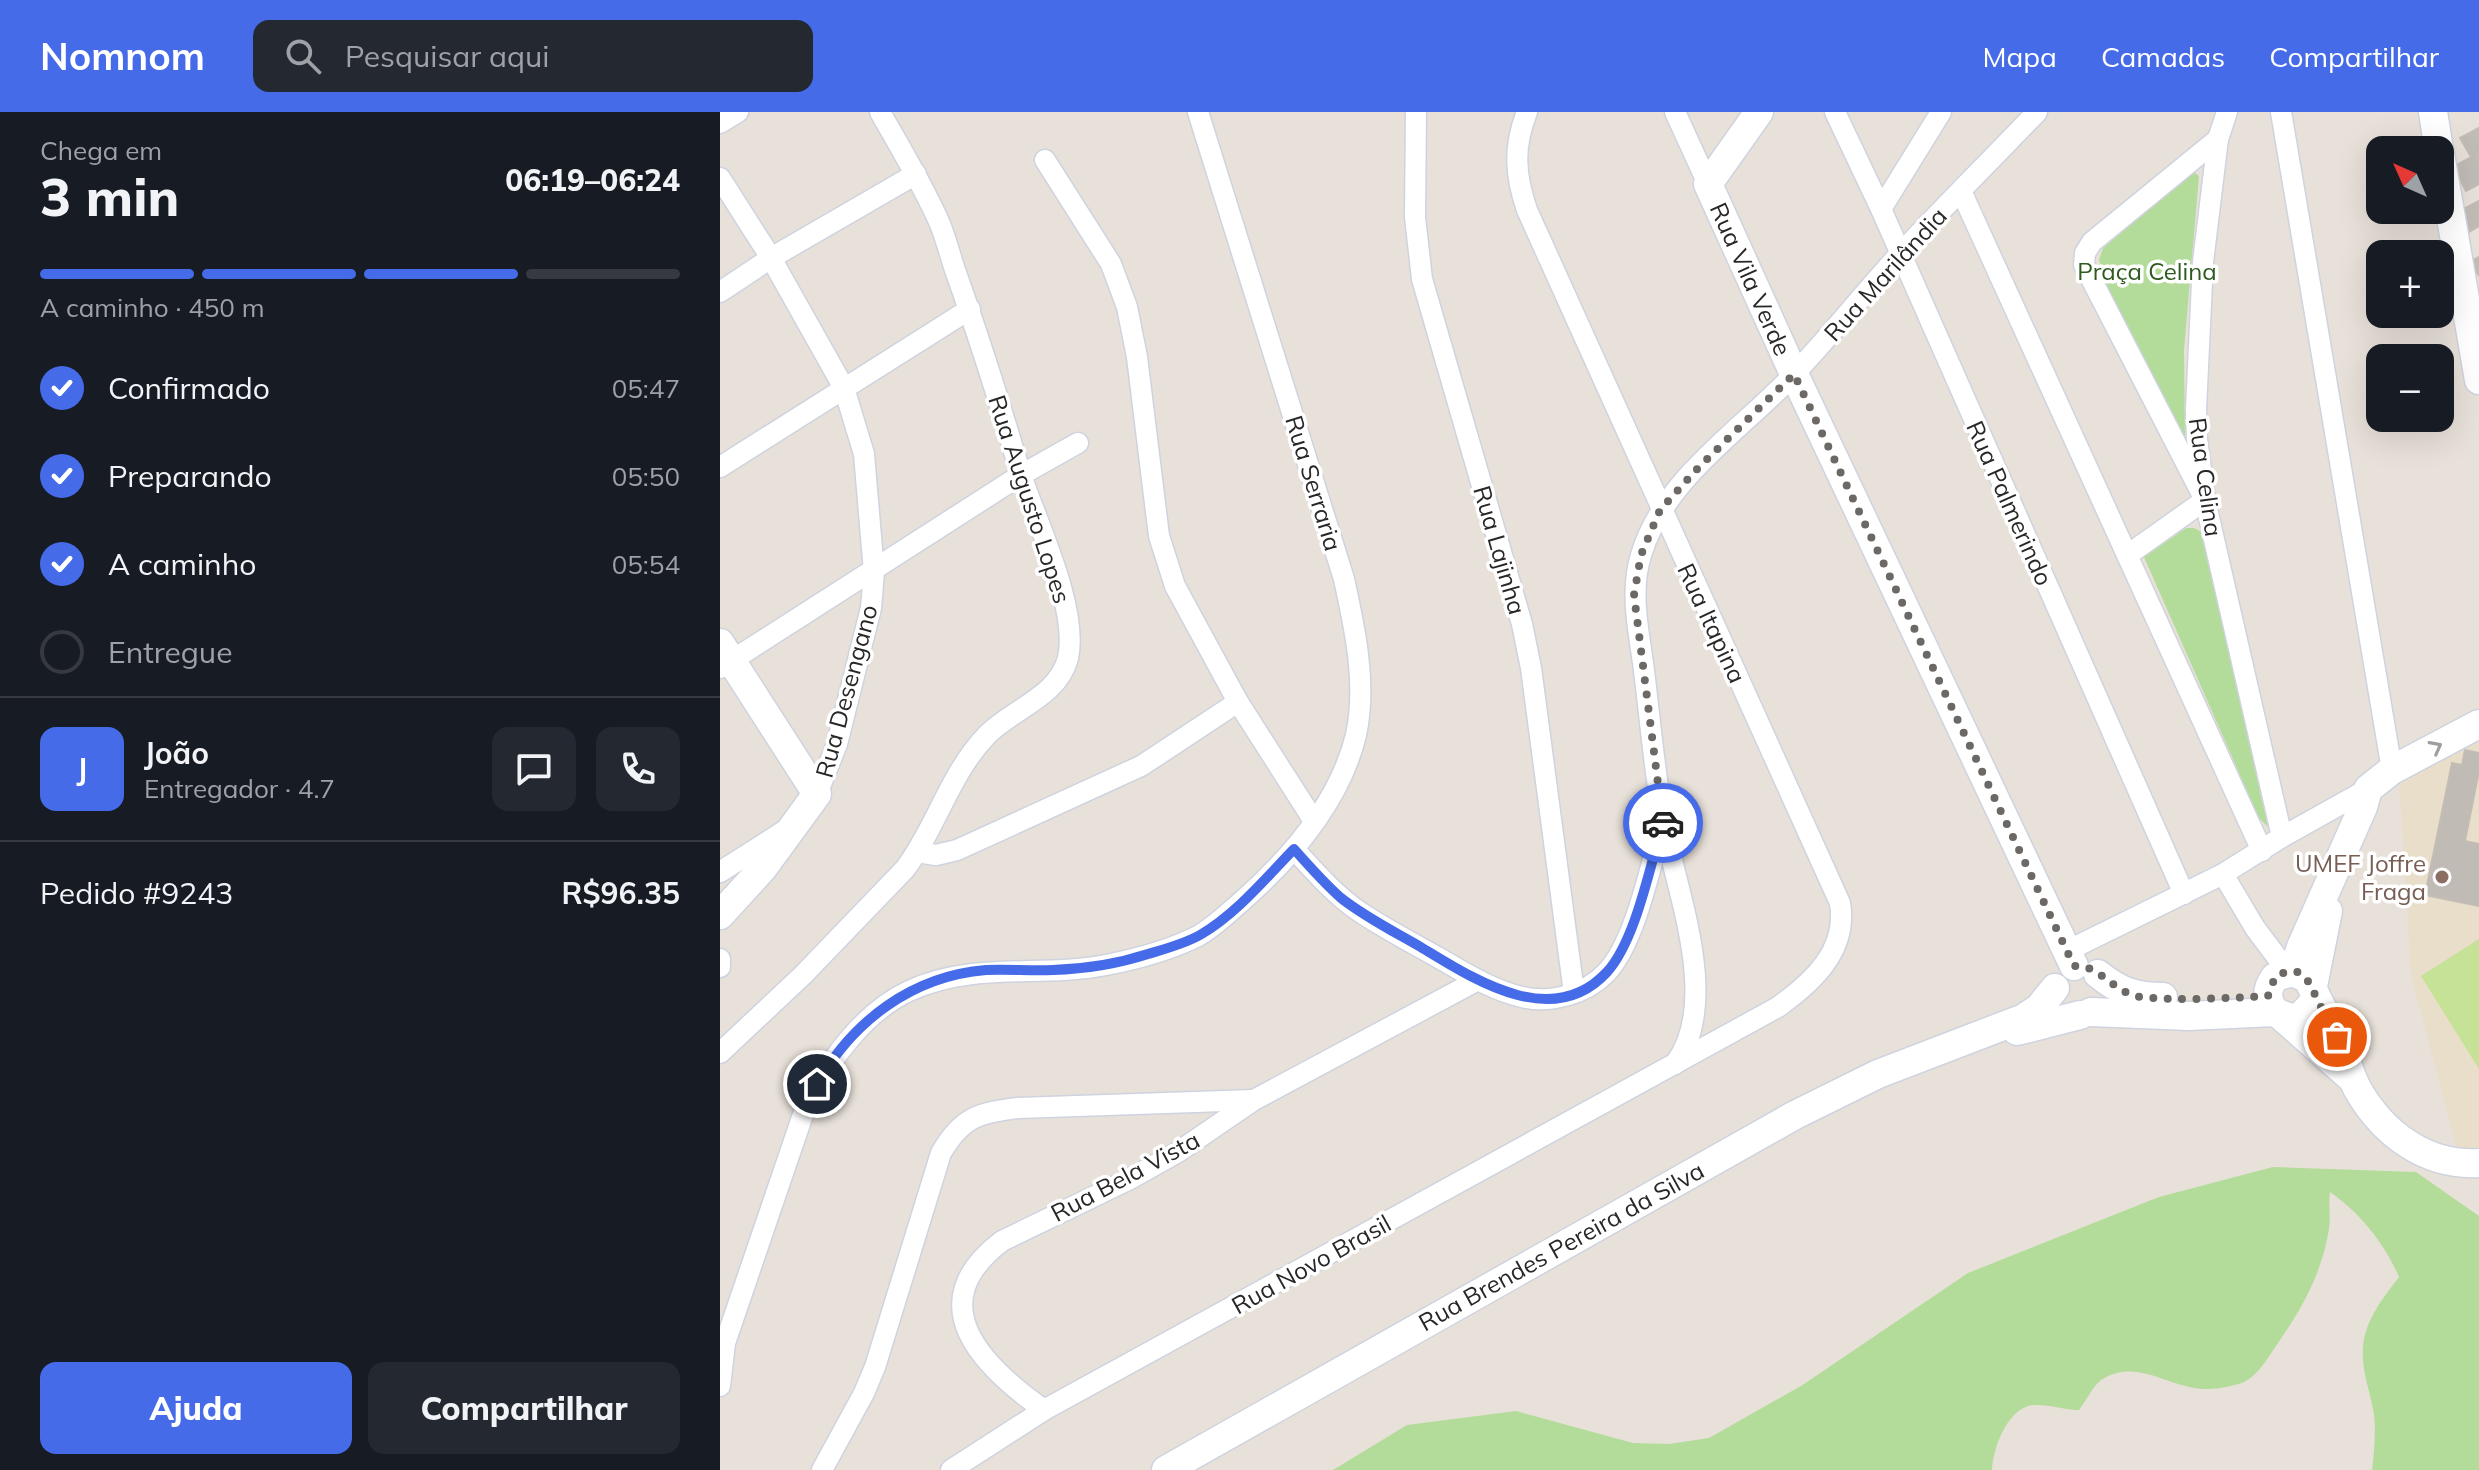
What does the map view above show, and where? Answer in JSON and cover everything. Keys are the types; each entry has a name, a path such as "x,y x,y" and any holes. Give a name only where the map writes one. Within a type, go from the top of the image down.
{"main road":[{"path":"1708,184 1759,112"},
{"path":"2433,112 2437,136"},
{"name":"Rua Vila Verde","path":"1708,184 1794,374 2080,964"},
{"path":"2453,224 2478,370"},
{"path":"724,657 817,794"},
{"path":"2289,988 2368,789 2392,770 2479,724"},
{"name":"Rua Desengano","path":"720,915 763,868 817,794"},
{"path":"2080,964 2120,990 2140,997 2289,988 2337,1037 2353,1079"},
{"path":"2080,964 2103,984 2104,995 2099,1005 2085,1013 2070,1013 2062,1007 2055,988 2065,971 2080,964"},
{"name":"Rua Brendes Pereira da Silva","path":"1166,1470 1795,1115 1878,1074 2032,1014 2055,988"},
{"path":"2289,988 2374,1112 2391,1131 2431,1158 2446,1162 2479,1163"},
{"name":"Rua Brendes Pereira da Silva","path":"1965,1042 2085,1013 2189,1016 2289,988"}],"street":[{"path":"720,123 738,112"},
{"name":"Rua Augusto Lopes","path":"720,1053 827,951 917,852 980,742 996,725 1045,693 1059,677 1067,660 1070,638 1063,595 1021,475 970,309 941,226 916,174 880,112"},
{"name":"Rua Serraria","path":"720,1386 725,1343 808,1100 826,1068 847,1041 880,1010 907,991 963,973 1079,969 1133,959 1199,935 1220,920 1294,849 1345,768 1356,735 1360,701 1353,617 1340,564 1198,112"},
{"name":"Rua Lajinha","path":"1416,112 1415,217 1422,279 1522,624 1531,668 1574,993"},
{"name":"Rua Itapina","path":"1527,112 1516,148 1519,189 1527,210 1840,903 1843,919 1828,959 1817,976 1800,992 1675,1064"},
{"name":"Rua Vila Verde","path":"1675,112 1708,184"},
{"name":"Rua Palmerindo","path":"1835,112 1881,209 2184,894"},
{"path":"1881,209 1941,112"},
{"name":"Rua Marilândia","path":"1675,1064 1687,1048 1691,1034 1694,974 1663,822 1634,595 1641,555 1660,510 1698,468 1794,374 1900,254 2037,112"},
{"name":"Rua Celina","path":"2227,112 2218,139 2203,262 2196,409 2205,500 2282,837"},
{"path":"2281,112 2392,770"},
{"path":"2129,554 2205,500 2084,265 2085,253 2092,242 2218,139"},
{"path":"1045,160 1097,239 1119,285 1133,331 1159,536 1175,586 1238,702 1314,821"},
{"path":"720,292 771,258 916,174"},
{"name":"Rua Desengano","path":"720,178 771,258 844,388 864,454 874,572 871,608 848,705 829,768 817,794"},
{"path":"1961,191 2262,851"},
{"path":"2459,258 2479,290"},
{"path":"720,467 970,309"},
{"path":"724,657 874,572 1021,475 1078,443"},
{"path":"917,852 936,855 957,850 1141,766 1238,702"},
{"path":"2080,964 2184,894 2368,789"},
{"path":"720,872 800,821"},
{"path":"1294,849 1360,912 1478,980 1521,997 1536,999 1574,993 1592,985 1620,955 1663,822"},
{"path":"2223,874 2289,988"},
{"path":"720,959 720,967"},
{"name":"Rua Bela Vista","path":"1044,1410 992,1368 976,1348 966,1327 962,1305 966,1285 975,1267 988,1252 1002,1241 1142,1172 1178,1152 1254,1100 1478,980"},
{"name":"Rua Novo Brasil","path":"951,1470 969,1464 1044,1410 1675,1064"},
{"path":"822,1470 875,1367 941,1153 952,1135 967,1120 987,1112 1018,1108 1254,1100"}],"shaded area":[{"name":"UMEF Joffre Fraga","path":"2479,737 2479,1147 2458,1153 2411,975 2399,778"}],"green space":[{"name":"Praça Celina","path":"2194,172 2199,176 2184,350 2185,440 2110,295 2099,260 2103,248"},
{"path":"2186,528 2202,532 2268,827 2259,818 2144,557"},
{"path":"2479,939 2479,1069 2421,976"},
{"path":"2273,1167 2416,1172 2479,1216 2479,1470 2372,1470 2375,1420 2363,1365 2364,1338 2376,1310 2399,1277 2370,1230 2330,1192 2330,1224 2326,1245 2311,1288 2260,1369 2250,1378 2231,1386 2208,1389 2180,1385 2141,1373 2128,1371 2115,1374 2098,1383 2079,1410 2039,1405 2020,1410 2002,1433 1992,1470 1333,1470 1407,1425 1516,1411 1633,1443 1669,1444 1709,1438 1801,1386 1968,1273 2159,1197"}],"building":[{"path":"2479,128 2479,153 2471,157 2460,138"},
{"path":"2479,153 2479,184 2466,191 2454,166"},
{"path":"2479,201 2479,226 2467,233 2456,213"},
{"path":"2479,257 2479,276 2471,261"},
{"path":"2465,750 2479,753 2479,771 2465,841 2479,844 2479,906 2425,895 2452,763 2462,765"}],"way so far":[{"path":"1663,823 1634,595 1641,555 1660,510 1698,468 1794,374 2074,966 2091,969 2120,990 2140,997 2268,996 2268,989 2275,977 2288,972 2301,974 2313,986 2337,1037"}],"place":[{"name":"UMEF Joffre Fraga","path":"2442,877"}],"route":[{"path":"817,1084 847,1041 880,1010 907,991 963,973 1079,969 1133,959 1176,945 1199,935 1220,920 1294,849 1339,896 1360,912 1478,980 1521,997 1556,998 1574,993 1592,985 1620,955 1663,823"}]}
